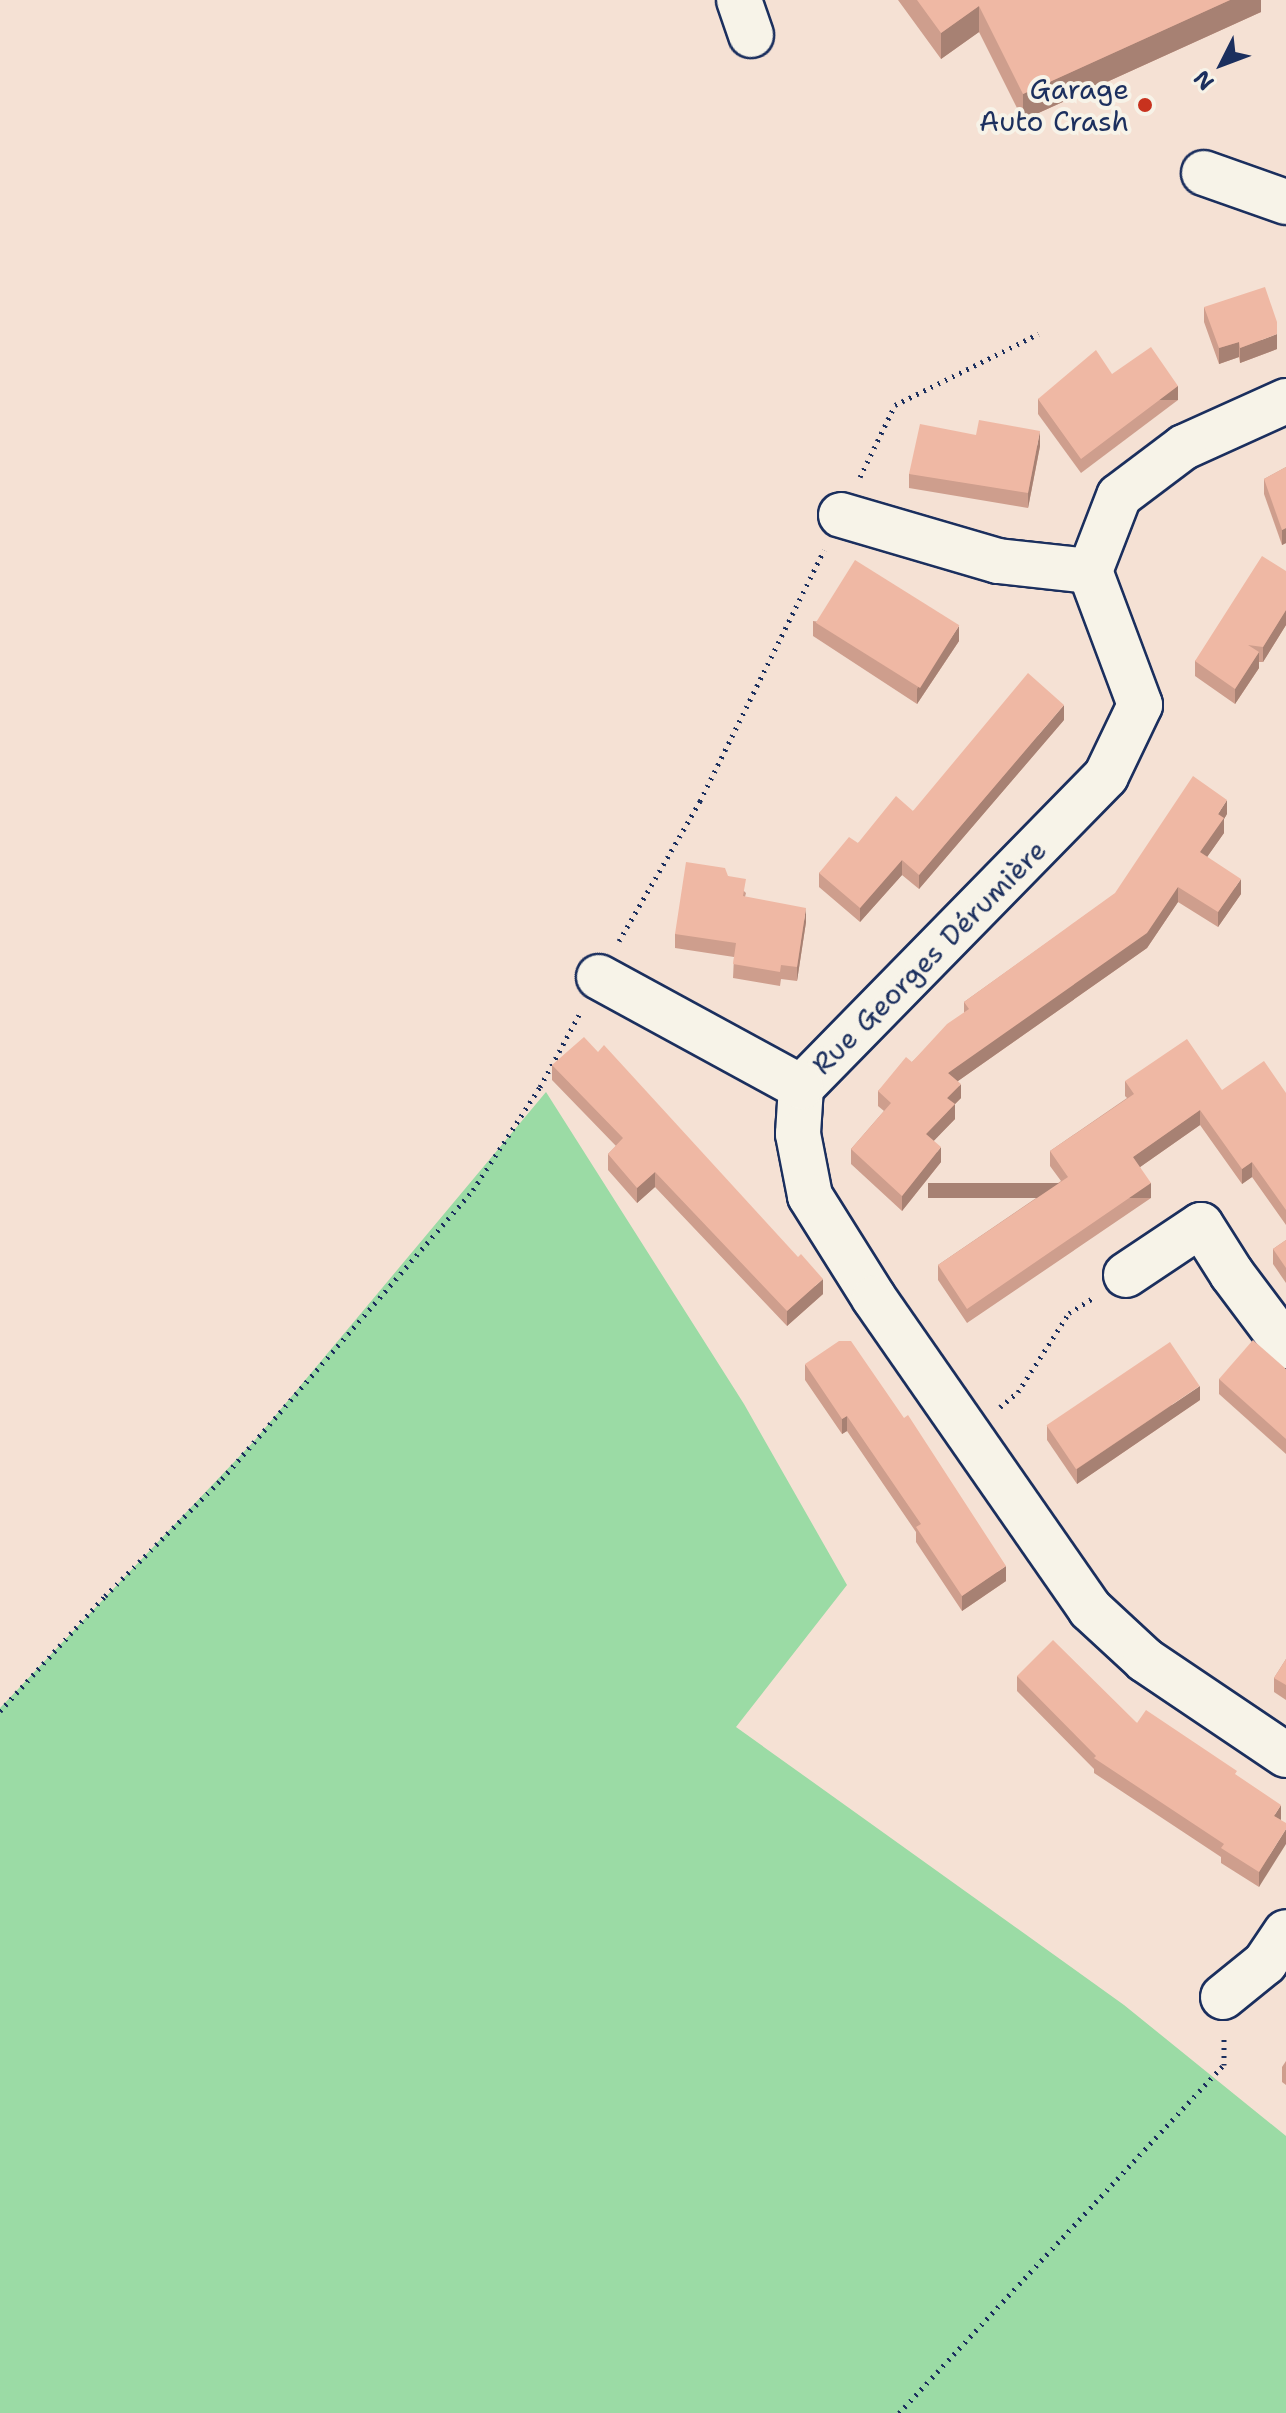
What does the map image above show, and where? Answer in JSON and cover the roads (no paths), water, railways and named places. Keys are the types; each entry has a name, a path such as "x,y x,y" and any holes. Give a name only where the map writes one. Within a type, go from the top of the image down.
{"street":[{"path":"1204,173 1286,202"},
{"path":"841,515 998,561 1090,571 1119,496 1184,447 1286,401"},
{"name":"Rue Georges Dérumière","path":"1090,571 1140,705 1106,776 801,1087 798,1134 810,1196 874,1298 1090,1609 1145,1660 1286,1755"},
{"path":"599,977 801,1087"},
{"path":"1126,1275 1201,1225 1232,1274 1286,1346"},
{"path":"1223,1997 1265,1963 1286,1932"}],"place":[{"name":"Garage Auto Crash","path":"1145,105"}]}
